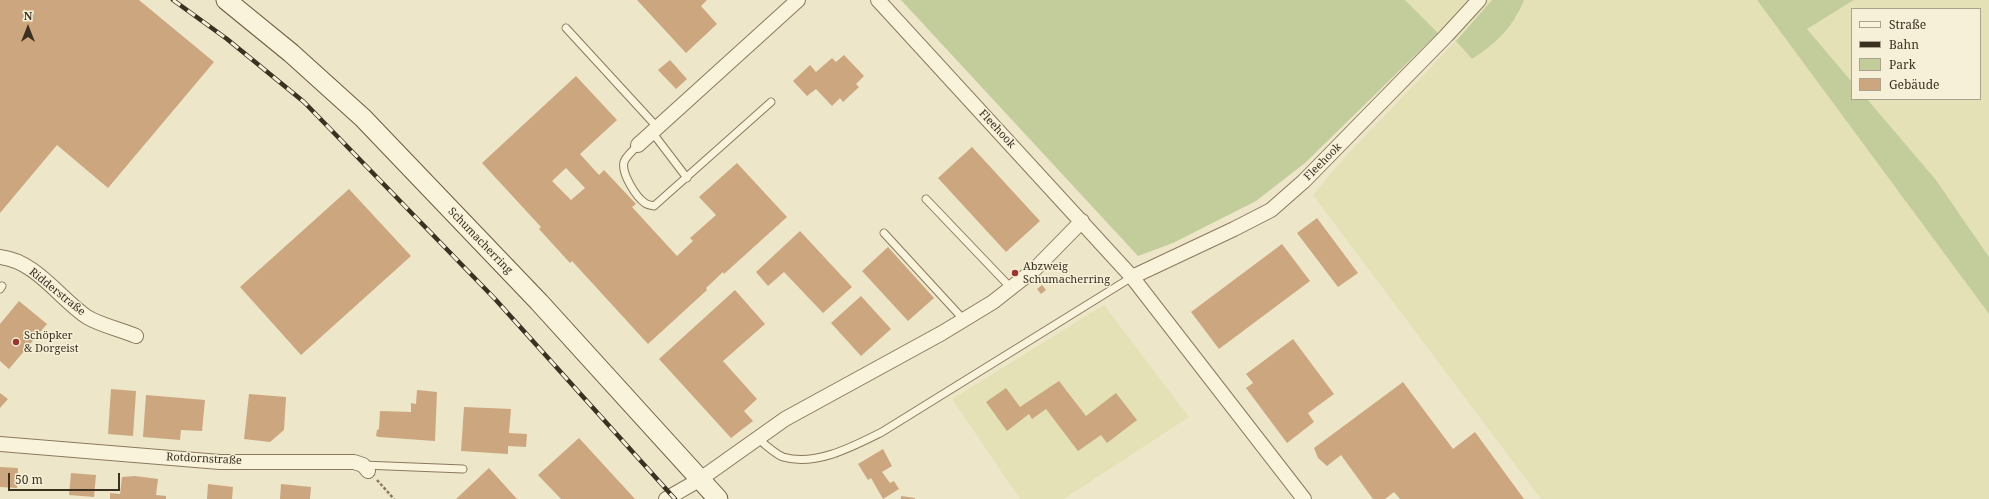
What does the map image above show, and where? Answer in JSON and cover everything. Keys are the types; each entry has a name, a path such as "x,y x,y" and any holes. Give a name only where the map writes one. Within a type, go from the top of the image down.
{"main road":[{"name":"Schumacherring","path":"226,0 291,53 363,118 539,302 718,499"}],"street":[{"path":"638,145 798,0"},
{"name":"Fleehook","path":"878,0 1132,277 1304,499"},
{"name":"Fleehook","path":"1132,277 1234,230 1271,210 1304,181 1446,36 1479,0"},
{"path":"666,499 700,480 786,420 964,320 993,302 1035,269 1082,221"},
{"name":"Ridderstraße","path":"0,257 11,258 34,271 88,317 136,336"},
{"name":"Rotdornstraße","path":"0,444 220,462 354,462 365,468"}],"lane":[{"path":"566,28 655,129 687,178"},
{"path":"638,145 624,162 624,170 629,183 645,203 654,206 770,102"},
{"path":"926,199 1011,288"},
{"path":"884,233 964,320"},
{"path":"758,439 782,457 812,460 847,449 882,432 1132,277"},
{"path":"365,468 462,469"}],"path":[{"path":"365,468 394,499"}],"shaded area":[{"path":"1405,0 1492,0 1456,40 1517,17 1524,0 1757,0 1989,314 1989,499 1541,499 1313,195 1344,158 1456,41 1438,33"},
{"path":"1854,0 1989,0 1989,257 1936,180 1868,100 1981,100 1981,8 1851,8 1851,81 1807,29"},
{"path":"1104,305 1189,417 1064,499 1020,499 952,399"}],"green space":[{"path":"901,0 1405,0 1438,33 1305,163 1256,201 1173,243 1138,256"},
{"path":"1492,0 1524,0 1515,18 1503,34 1489,47 1472,59 1456,41"},
{"path":"1757,0 1854,0 1807,29 1851,81 1851,100 1868,100 1936,180 1989,257 1989,314"}],"building":[{"path":"0,0 139,0 214,62 108,188 57,145 0,213"},
{"path":"637,0 707,0 701,6 717,24 686,53"},
{"path":"844,55 864,76 856,84 859,87 843,102 840,98 832,106 816,89 807,96 793,81 810,65 816,72 832,58 836,62"},
{"path":"670,60 687,79 676,89 658,70"},
{"path":"576,76 617,120 580,154 599,175 604,170 636,204 632,207 677,256 693,241 690,238 716,215 699,197 737,163 787,217 724,274 723,272 706,288 707,290 648,344 572,261 570,263 539,229 541,227 482,163","holes":["566,168 585,188 571,200 552,181"]},
{"path":"972,147 1040,221 1006,252 938,178"},
{"path":"349,189 411,256 301,355 240,287"},
{"path":"1317,218 1358,273 1338,287 1297,233"},
{"path":"800,231 852,287 823,313 784,272 768,286 756,272"},
{"path":"1282,244 1310,281 1219,349 1191,312"},
{"path":"888,247 934,298 908,321 862,271"},
{"path":"1042,285 1046,290 1041,294 1037,289"},
{"path":"735,290 765,324 723,361 757,399 744,411 753,421 731,438 659,359"},
{"path":"861,296 891,329 861,356 831,323"},
{"name":"Schöpker & Dorgeist","path":"19,301 47,324 9,369 0,361 0,324"},
{"path":"1293,339 1334,394 1308,413 1314,422 1287,443 1246,388 1253,383 1246,374"},
{"path":"1059,381 1086,416 1116,393 1137,420 1107,443 1101,435 1078,451 1046,409 1032,419 1029,414 1007,431 986,402 1006,388 1020,407"},
{"path":"1403,382 1453,449 1475,432 1524,499 1400,499 1394,492 1385,499 1373,499 1341,455 1327,466 1318,458 1314,448"},
{"path":"111,389 136,391 133,436 108,434"},
{"path":"417,390 437,392 435,441 376,436 377,430 379,429 380,411 411,412 411,403 416,404"},
{"path":"0,393 8,399 0,408"},
{"path":"249,394 286,397 284,430 270,442 244,439"},
{"path":"146,395 205,400 202,431 181,430 180,440 143,437"},
{"path":"464,407 511,409 509,433 527,434 526,447 508,446 508,454 461,451"},
{"path":"579,438 635,499 561,499 538,475"},
{"path":"883,449 892,466 882,472 890,483 894,481 899,489 883,499 871,478 868,480 858,464"},
{"path":"0,467 18,468 17,488 0,487"},
{"path":"489,468 517,499 456,499"},
{"path":"71,473 96,475 94,497 69,495"},
{"path":"135,476 158,479 156,495 166,496 166,499 110,499 110,493 120,494 122,477"},
{"path":"208,484 233,487 232,499 207,499"},
{"path":"281,484 311,487 310,499 280,499"},
{"path":"901,496 915,498 915,499 901,499"}],"railway":[{"path":"173,0 227,39 304,102 495,299 675,499"}],"place":[{"name":"Abzweig Schumacherring","path":"1015,273"},
{"name":"Schöpker & Dorgeist","path":"16,342"}]}
